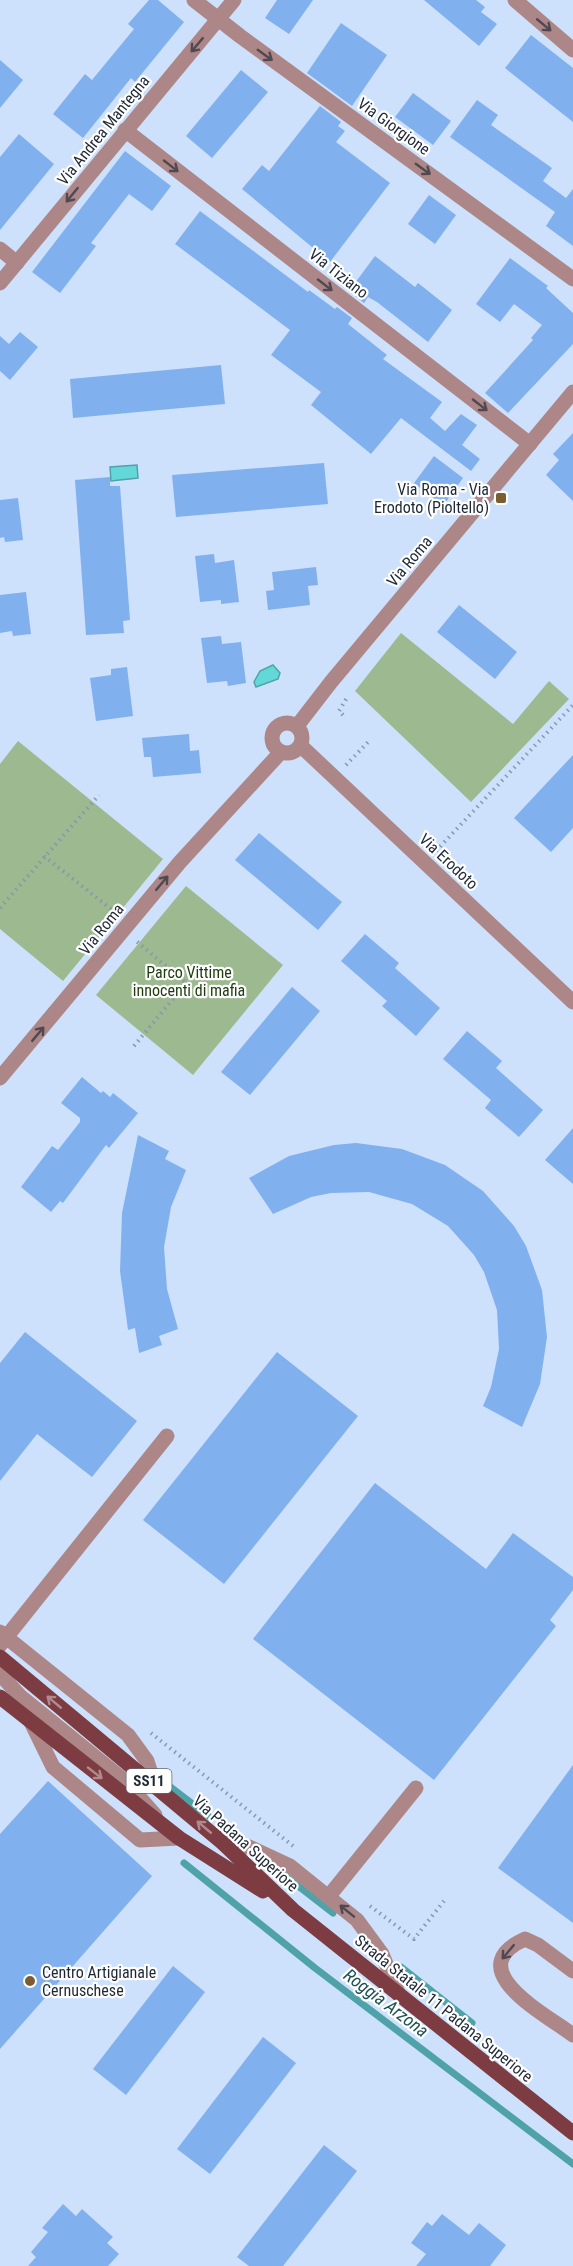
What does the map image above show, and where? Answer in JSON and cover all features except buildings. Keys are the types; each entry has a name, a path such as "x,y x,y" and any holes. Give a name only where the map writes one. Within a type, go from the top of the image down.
{"main road":[{"name":"Via Padana Superiore","path":"0,1657 223,1844 293,1910"},
{"name":"Via Padana Superiore","path":"0,1697 179,1838 293,1910"},
{"name":"Strada Statale 11 Padana Superiore","path":"293,1910 573,2133"}],"street":[{"name":"Via Giorgione","path":"194,0 218,20 573,279"},
{"name":"Via Andrea Mantegna","path":"0,283 234,0"},
{"path":"514,0 573,50"},
{"name":"Via Tiziano","path":"125,130 530,444"},
{"path":"0,249 17,263"},
{"name":"Via Roma","path":"297,726 331,682 573,392"},
{"path":"285,723 297,726 303,736 301,746 292,753 280,752 273,744 274,730 285,723"},
{"name":"Via Erodoto","path":"301,746 573,1002"},
{"name":"Via Roma","path":"0,1078 188,853 280,752"},
{"path":"155,1786 147,1761 128,1735 2,1638 167,1436"},
{"name":"Via Padana Superiore","path":"0,1674 20,1696 125,1781 163,1826"},
{"path":"31,1722 53,1767 140,1840 179,1838"},
{"path":"328,1896 416,1788"},
{"path":"223,1844 249,1847 290,1866 357,1920 371,1936 382,1954 399,1995"},
{"path":"573,1971 538,1944 525,1939 516,1943 500,1962 499,1972 506,1984 573,2035"}],"path":[{"path":"343,715 339,711 348,696"},
{"path":"425,862 573,705"},
{"path":"344,768 370,740"},
{"path":"0,908 99,795"},
{"path":"44,856 186,983 134,1047"},
{"path":"145,1729 303,1853"},
{"path":"368,1904 414,1939 444,1901"}],"green space":[{"path":"401,633 513,724 549,681 569,699 471,802 355,691"},
{"path":"18,741 163,859 63,981 0,929 0,764"},
{"name":"Parco Vittime innocenti di mafia","path":"186,886 283,965 193,1075 96,995"}],"shaded area":[{"path":"137,465 138,478 111,481 110,467"},
{"path":"273,665 280,673 278,679 256,687 254,682 260,671"}],"waterway":[{"path":"156,1776 211,1818"},
{"path":"266,1861 333,1913"},
{"name":"Roggia Arzona","path":"184,1863 315,1968 573,2164"},
{"path":"401,1967 472,2023"}],"place":[{"name":"Via Roma - Via Erodoto (Pioltello)","path":"501,498"},
{"name":"Centro Artigianale Cernuschese","path":"30,1981"}]}
